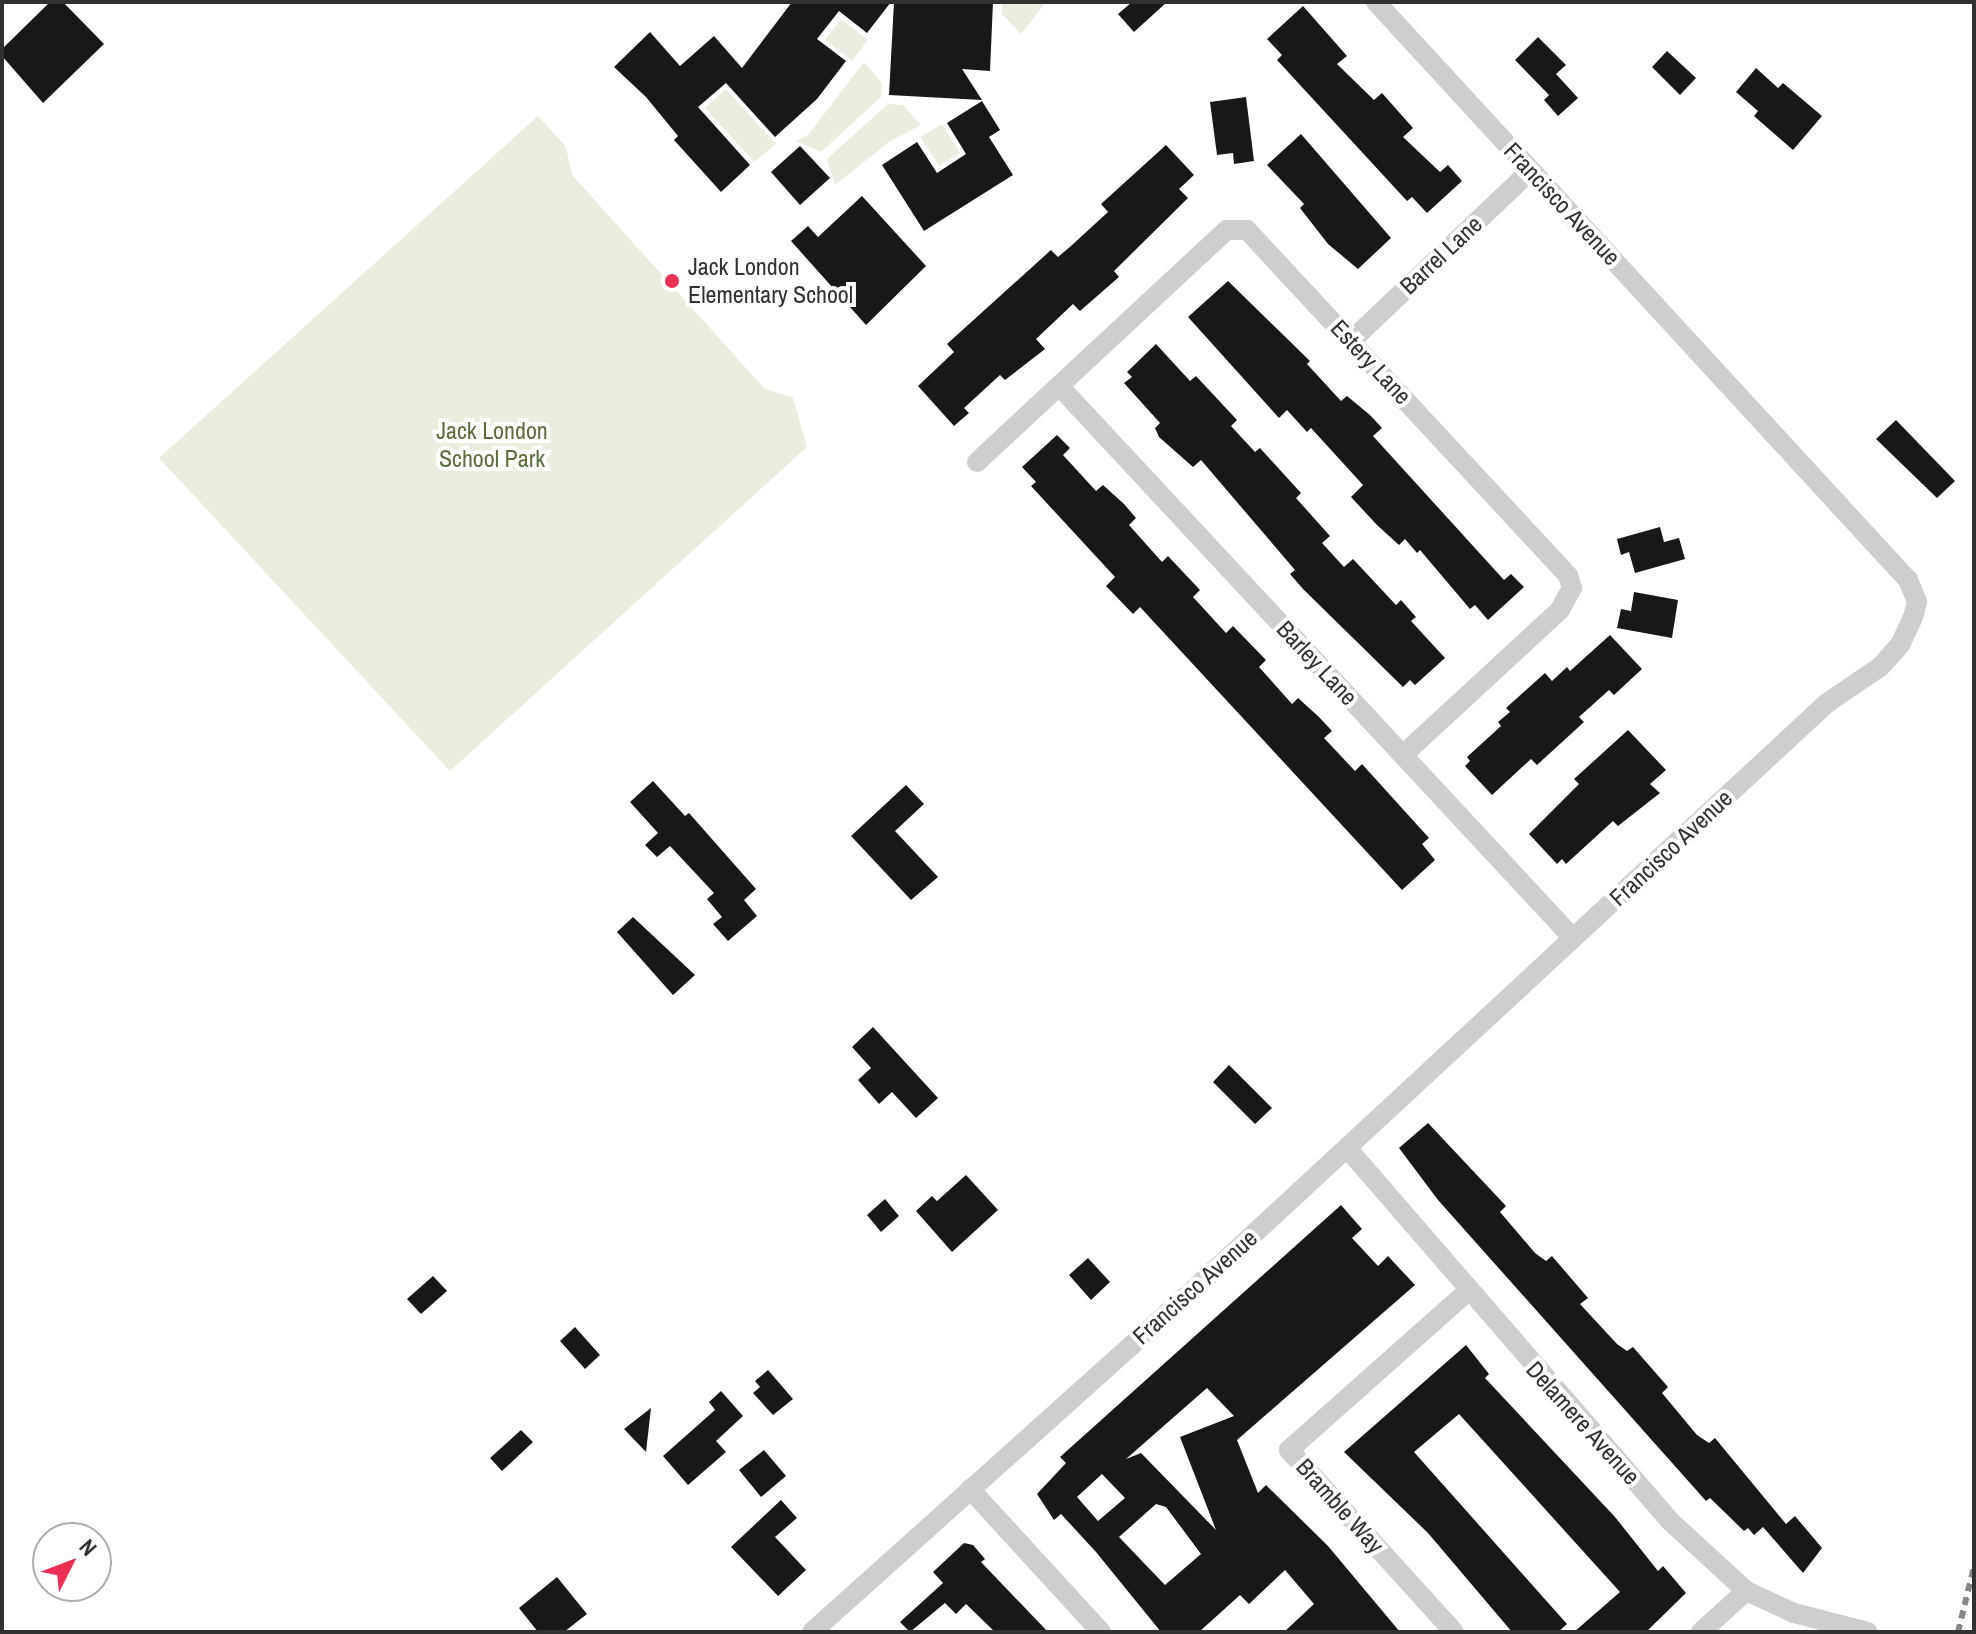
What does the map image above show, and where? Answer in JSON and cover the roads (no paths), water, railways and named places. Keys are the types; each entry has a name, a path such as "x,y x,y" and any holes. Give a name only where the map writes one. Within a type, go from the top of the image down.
{"street":[{"name":"Francisco Avenue","path":"812,1632 1347,1148 1827,703 1880,667 1900,645 1917,602 1908,580 1376,2"},
{"name":"Barrel Lane","path":"1351,341 1531,170"},
{"name":"Estery Lane","path":"977,462 1061,388 1227,230 1247,230 1568,576 1572,588 1560,610 1403,755"},
{"name":"Barley Lane","path":"1061,388 1573,938"},
{"name":"Delamere Avenue","path":"1347,1148 1467,1292 1670,1521 1746,1591 1794,1613 1868,1632"},
{"name":"Bramble Way","path":"1454,1632 1289,1450 1467,1292"},
{"path":"970,1489 1101,1632"},
{"path":"1701,1632 1746,1591"}],"railway":[{"path":"1958,1632 1974,1567"}],"place":[{"name":"Jack London Elementary School","path":"672,281"}],"park label":[{"name":"Jack London School Park","path":"492,445"}]}
